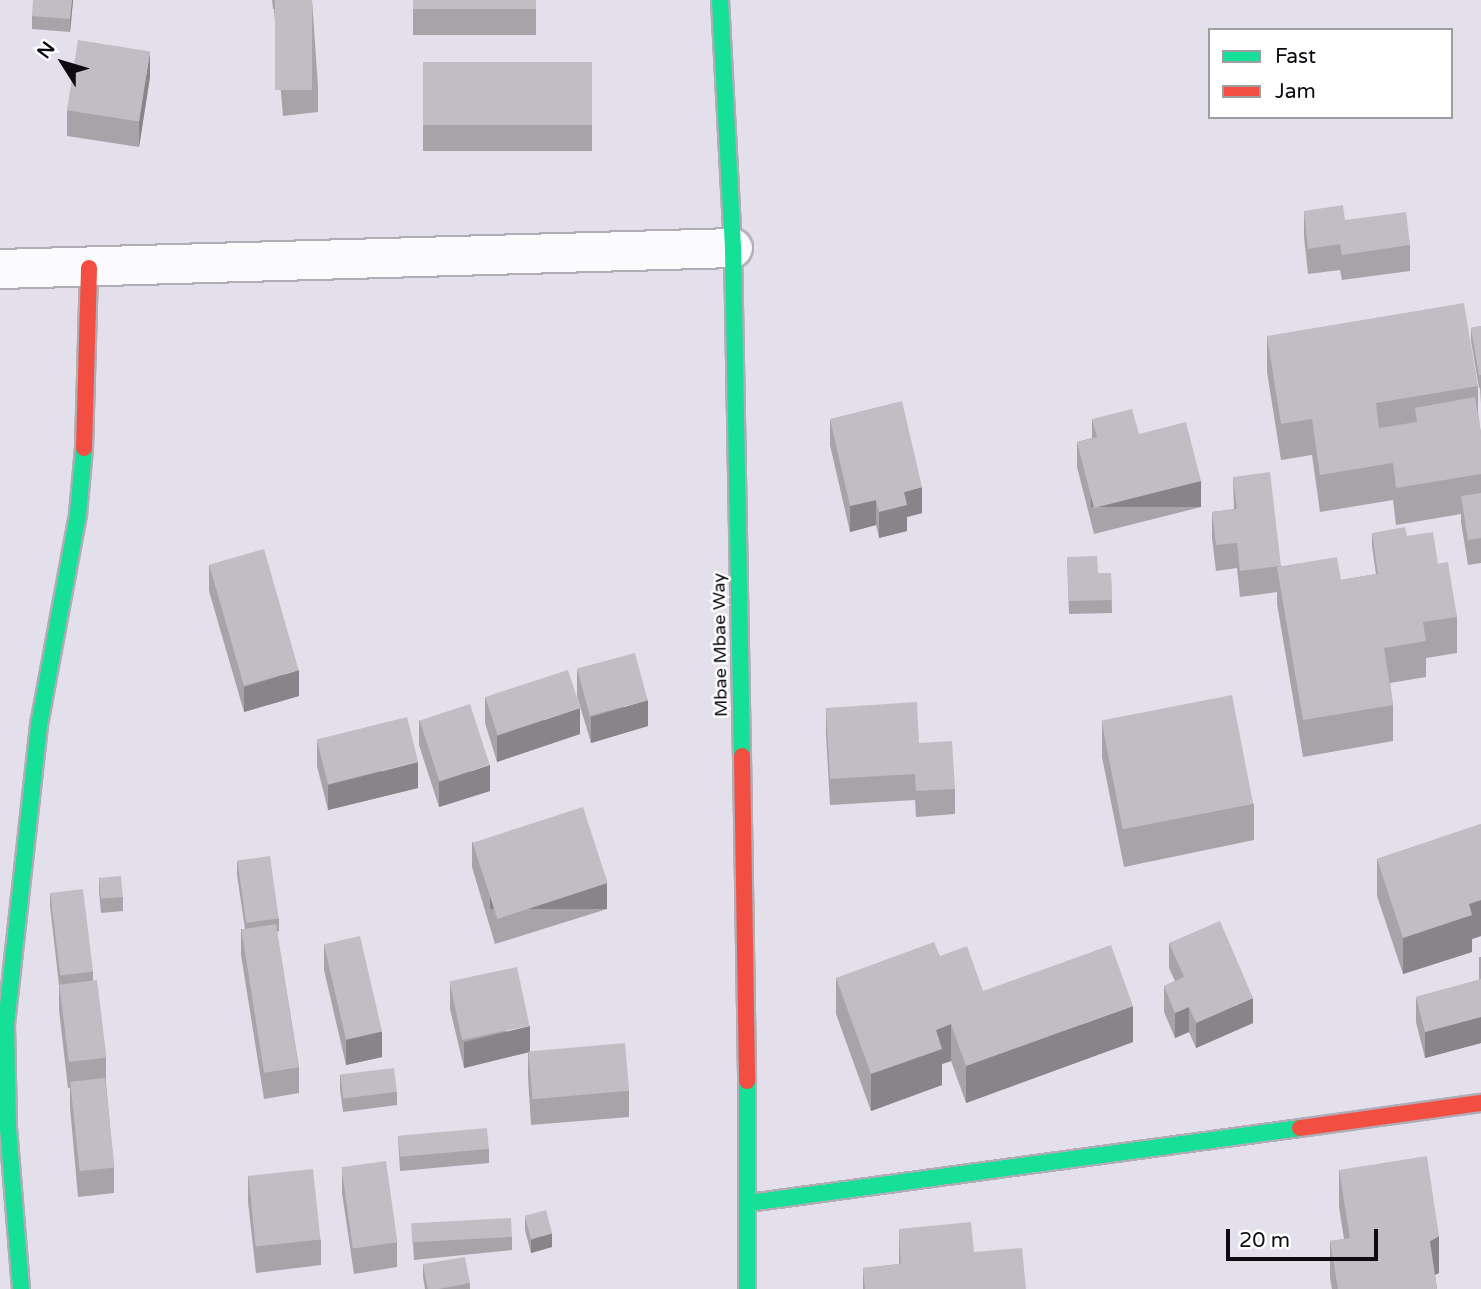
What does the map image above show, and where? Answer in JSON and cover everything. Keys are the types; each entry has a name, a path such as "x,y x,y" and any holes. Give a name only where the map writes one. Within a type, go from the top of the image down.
{"street":[{"name":"Mbae Mbae Way","path":"720,0 733,248 749,1203 747,1289"},
{"path":"0,269 733,248"},
{"path":"21,1289 8,1129 6,1024 39,725 78,513 87,408 89,268"},
{"path":"749,1203 1481,1103"}],"building":[{"path":"33,0 72,0 70,19 32,16"},
{"path":"275,0 312,0 312,90 275,90"},
{"path":"413,0 536,0 536,9 413,9"},
{"path":"78,40 150,51 139,122 67,110"},
{"path":"423,62 592,62 592,125 423,125"},
{"path":"1343,205 1345,220 1406,212 1410,245 1342,255 1340,244 1308,249 1304,211"},
{"path":"1464,303 1478,386 1376,403 1379,428 1417,422 1415,408 1475,397 1481,434 1481,474 1396,488 1393,463 1320,475 1312,419 1281,424 1267,336"},
{"path":"1481,326 1481,375 1479,375 1471,328"},
{"path":"902,401 922,487 904,492 907,505 879,512 876,500 850,506 830,419"},
{"path":"1132,409 1139,434 1186,422 1201,481 1094,508 1077,442 1097,437 1092,419"},
{"path":"1270,472 1281,566 1240,571 1237,543 1216,545 1212,512 1237,509 1233,477"},
{"path":"1481,493 1481,538 1468,540 1461,496"},
{"path":"1405,527 1407,536 1433,532 1438,564 1378,574 1372,533"},
{"path":"264,549 299,670 244,686 209,565"},
{"path":"1097,556 1098,573 1111,573 1112,600 1069,601 1067,557"},
{"path":"1337,557 1341,580 1448,562 1457,617 1423,622 1426,641 1384,648 1393,705 1303,720 1277,567"},
{"path":"635,653 648,700 590,716 577,669"},
{"path":"568,670 580,708 498,735 485,697"},
{"path":"1232,695 1253,804 1123,829 1101,720"},
{"path":"917,702 919,743 952,741 955,789 916,791 915,774 830,779 826,708"},
{"path":"470,704 490,765 439,781 420,720"},
{"path":"407,717 418,762 328,784 317,739"},
{"path":"583,807 608,883 497,919 473,843"},
{"path":"1481,824 1481,900 1469,904 1472,915 1403,938 1377,859"},
{"path":"270,856 279,918 246,923 237,861"},
{"path":"121,876 123,897 101,899 99,878"},
{"path":"83,889 93,971 60,975 50,893"},
{"path":"1220,921 1253,998 1196,1023 1189,1007 1175,1013 1164,986 1184,977 1169,943"},
{"path":"276,924 299,1067 264,1073 241,929"},
{"path":"360,936 382,1031 346,1040 324,944"},
{"path":"934,942 940,956 967,946 983,991 1111,945 1133,1006 966,1066 951,1024 936,1030 942,1049 871,1074 836,978"},
{"path":"517,967 529,1026 462,1040 450,981"},
{"path":"1481,979 1481,1017 1425,1032 1416,997"},
{"path":"97,980 107,1057 69,1062 59,985"},
{"path":"625,1043 629,1091 533,1099 528,1051"},
{"path":"394,1068 397,1092 343,1098 340,1075"},
{"path":"105,1078 114,1168 80,1171 70,1082"},
{"path":"487,1128 489,1149 400,1157 398,1136"},
{"path":"1427,1156 1439,1236 1430,1241 1437,1289 1338,1289 1330,1241 1350,1238 1339,1170"},
{"path":"386,1161 397,1242 353,1248 341,1167"},
{"path":"313,1169 320,1240 256,1246 248,1176"},
{"path":"546,1210 552,1233 531,1239 525,1216"},
{"path":"511,1218 512,1237 412,1242 411,1223"},
{"path":"971,1222 974,1252 1022,1248 1026,1289 865,1289 863,1268 901,1264 899,1229"},
{"path":"465,1257 470,1283 428,1289 423,1264"}],"traffic: fast":[{"path":"720,0 733,248 742,756"},
{"path":"21,1289 8,1129 6,1024 39,725 78,514 84,448"},
{"path":"747,1081 747,1289"},
{"path":"749,1203 1300,1128"}],"traffic: jam":[{"path":"84,448 89,268"},
{"path":"742,756 747,1081"},
{"path":"1300,1128 1481,1103"}]}
